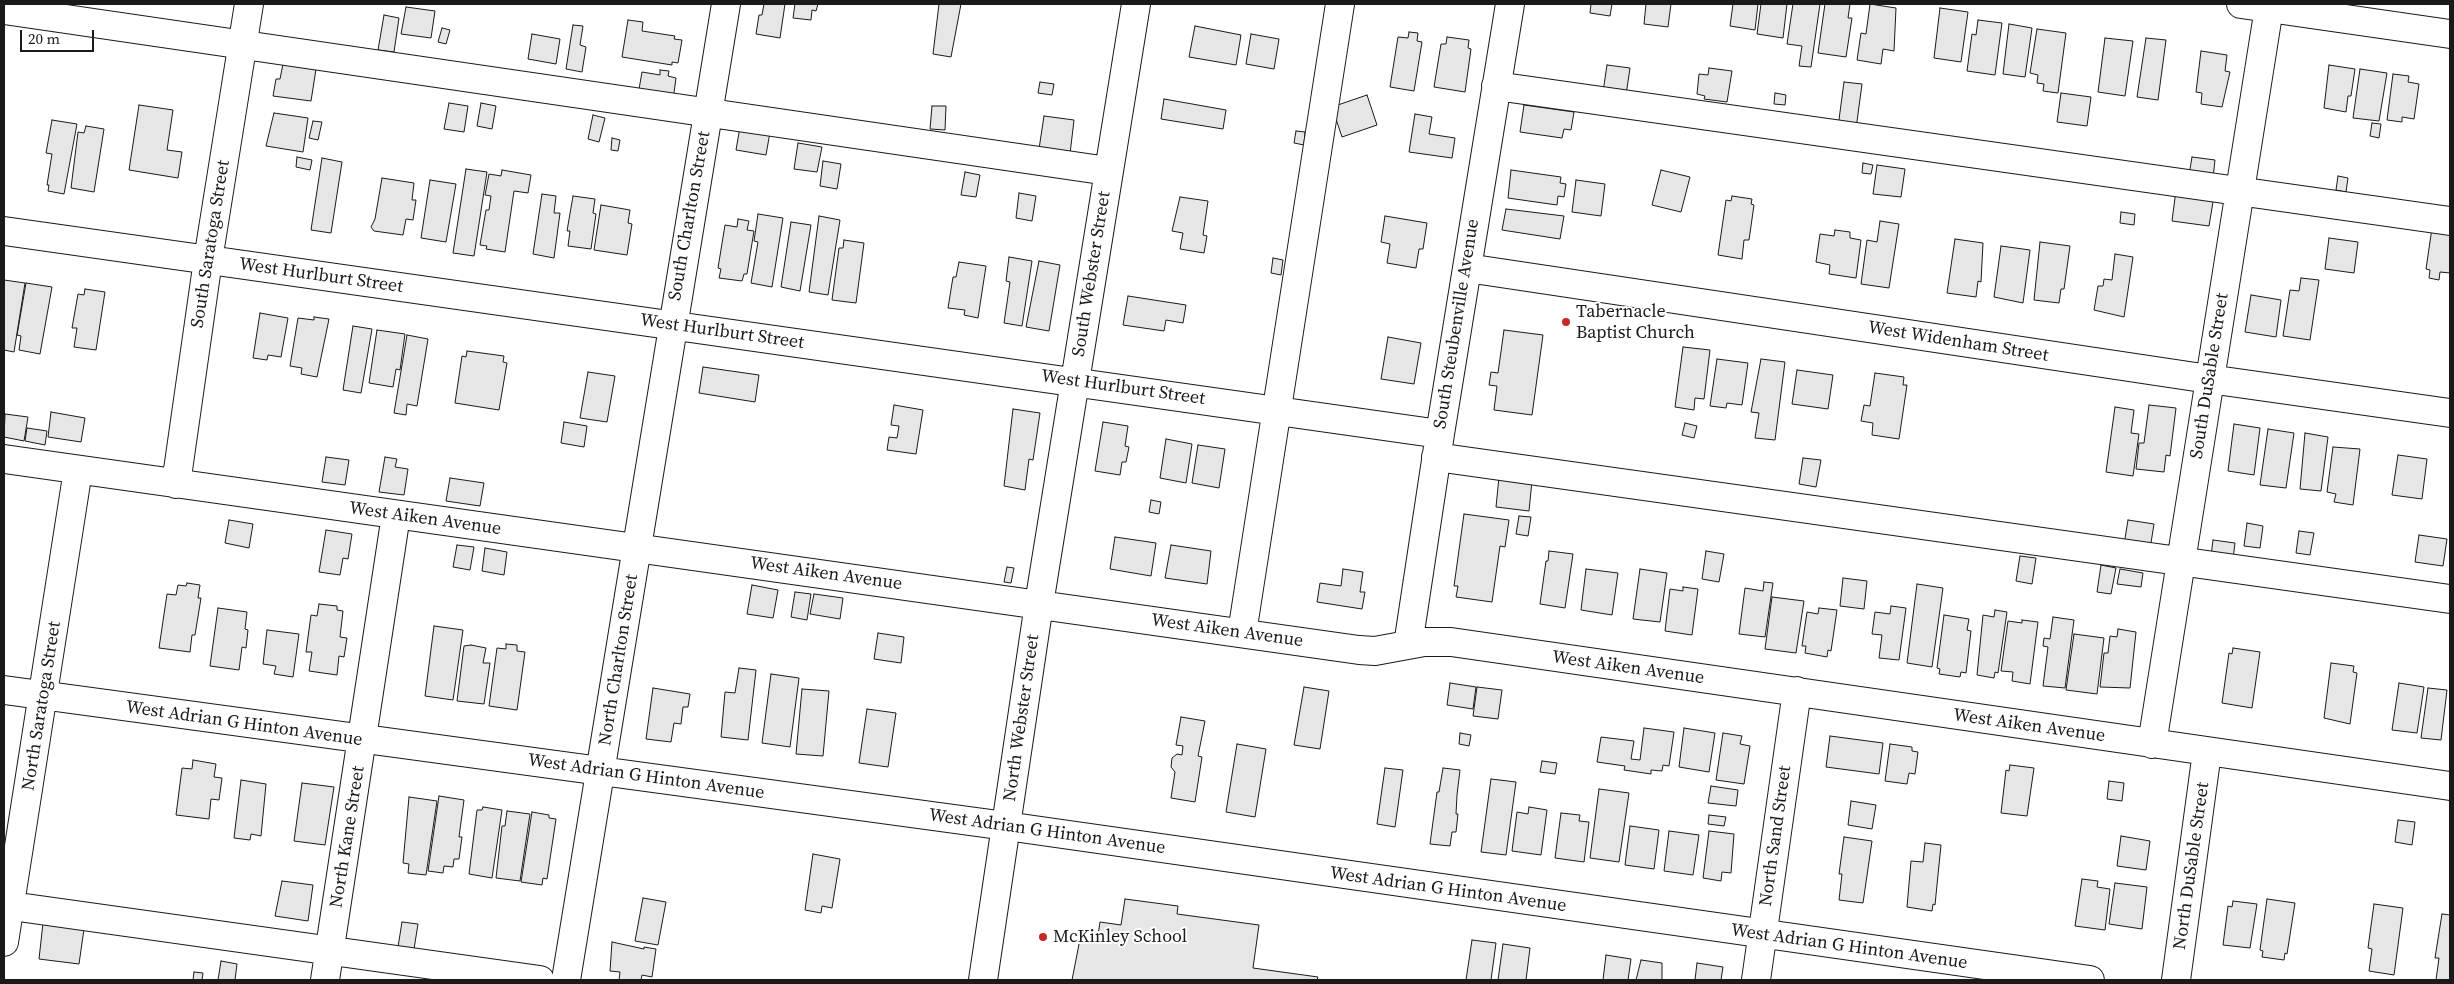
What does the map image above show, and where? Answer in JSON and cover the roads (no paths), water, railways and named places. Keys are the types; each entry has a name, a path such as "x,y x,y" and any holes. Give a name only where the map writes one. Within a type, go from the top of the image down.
{"street":[{"name":"South Saratoga Street","path":"176,484 208,260 249,4"},
{"name":"South Charlton Street","path":"638,548 672,325 726,4"},
{"name":"South Webster Street","path":"1039,604 1136,4"},
{"path":"1242,634 1340,4"},
{"name":"South Steubenville Avenue","path":"1408,645 1496,86 1502,5"},
{"path":"2257,5 2450,34"},
{"name":"South DuSable Street","path":"2152,744 2209,379 2241,191 2257,5"},
{"path":"4,10 1108,171"},
{"path":"1496,86 2450,221"},
{"name":"West Hurlburt Street","path":"4,231 1277,410 1438,446 2181,562 2450,599"},
{"name":"West Widenham Street","path":"1467,268 2209,379 2450,413"},
{"name":"West Aiken Avenue","path":"4,459 1358,650 1375,651 1408,645 1451,642 2450,786"},
{"name":"North Saratoga Street","path":"4,942 7,906 44,696 78,470"},
{"name":"North Kane Street","path":"325,980 396,515"},
{"name":"North Charlton Street","path":"566,980 638,548"},
{"name":"North Webster Street","path":"983,980 1039,604"},
{"name":"West Adrian G Hinton Avenue","path":"4,690 1006,826 2090,980"},
{"name":"North Sand Street","path":"1756,980 1797,691"},
{"name":"North DuSable Street","path":"2176,980 2207,752"},
{"path":"7,906 540,980"}],"place":[{"name":"Tabernacle Baptist Church","path":"1566,322"},
{"name":"McKinley School","path":"1043,937"}]}
